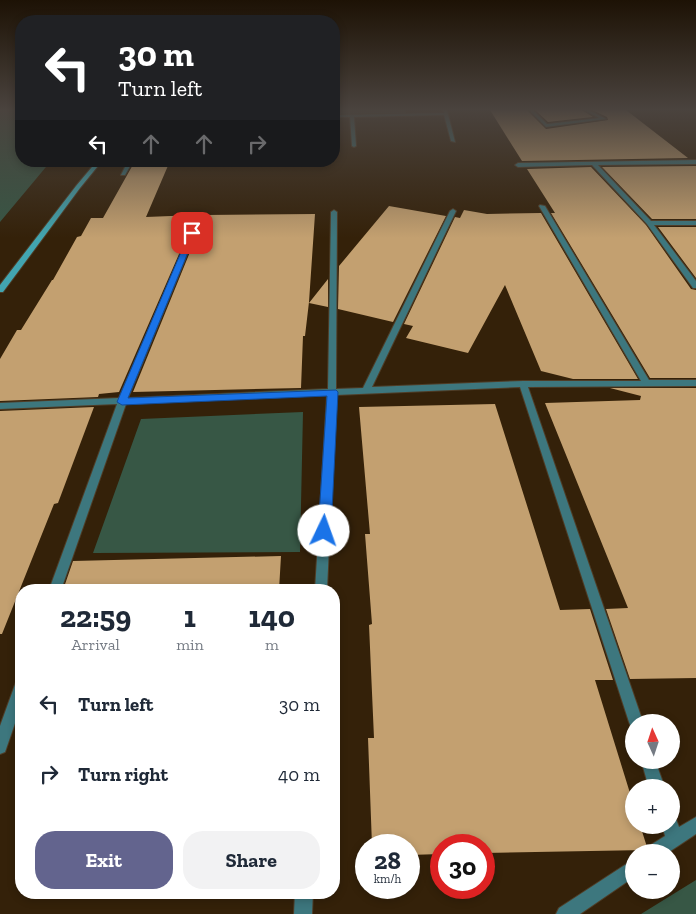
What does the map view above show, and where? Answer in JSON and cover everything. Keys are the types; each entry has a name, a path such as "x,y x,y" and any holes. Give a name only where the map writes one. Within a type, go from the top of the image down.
{"street":[{"path":"593,162 649,224 696,286"},
{"path":"518,165 593,162 696,162"},
{"path":"0,290 95,167"},
{"path":"123,174 127,167"},
{"path":"542,206 647,384"},
{"path":"366,391 453,211"},
{"path":"321,584 332,392 334,212"},
{"path":"57,584 122,402 200,216"},
{"path":"649,224 696,223"},
{"path":"0,406 523,384 696,383"},
{"path":"523,384 633,714"},
{"path":"0,747 15,703"},
{"path":"680,830 696,825"},
{"path":"662,844 670,834"},
{"path":"565,914 625,873"},
{"path":"302,914 303,899"}],"green space":[{"path":"0,153 15,153 15,167 46,167 0,222"},
{"path":"303,412 300,552 93,553 141,419"},
{"path":"696,880 696,914 641,914 665,899 680,899 680,890"}],"building":[{"path":"517,153 681,153 688,158 522,161"},
{"path":"696,166 696,219 652,219 602,167"},
{"path":"132,167 167,167 146,217 196,215 119,392 99,394 98,397 0,401 0,359 17,330 21,330 53,280 77,237 81,236 91,218 103,218"},
{"path":"591,167 646,225 691,289 696,290 696,378 650,378 551,213 555,213 527,169"},
{"path":"389,206 446,216 393,322 338,309 339,266"},
{"path":"464,210 487,214 541,213 638,379 573,379 541,371 505,285 468,353 406,338 413,326 404,324 455,217 460,218"},
{"path":"315,214 309,302 305,336 303,336 301,388 133,392 205,215"},
{"path":"658,227 696,227 696,278"},
{"path":"328,279 328,307 309,303"},
{"path":"610,388 696,388 696,678 630,679 606,609 628,608 545,403 640,400 641,396"},
{"path":"495,404 560,610 590,609 613,680 595,680 626,779 625,834 643,834 646,844 625,844 625,850 495,853 495,834 430,834 430,854 420,855 420,834 372,834 368,738 374,738 369,625 372,624 365,534 370,534 359,407"},
{"path":"94,407 58,503 54,504 22,584 15,584 15,602 2,634 0,634 0,411"},
{"path":"281,556 279,584 65,584 73,561"}],"route":[{"path":"192,233 122,402 332,392 324,531"}]}
